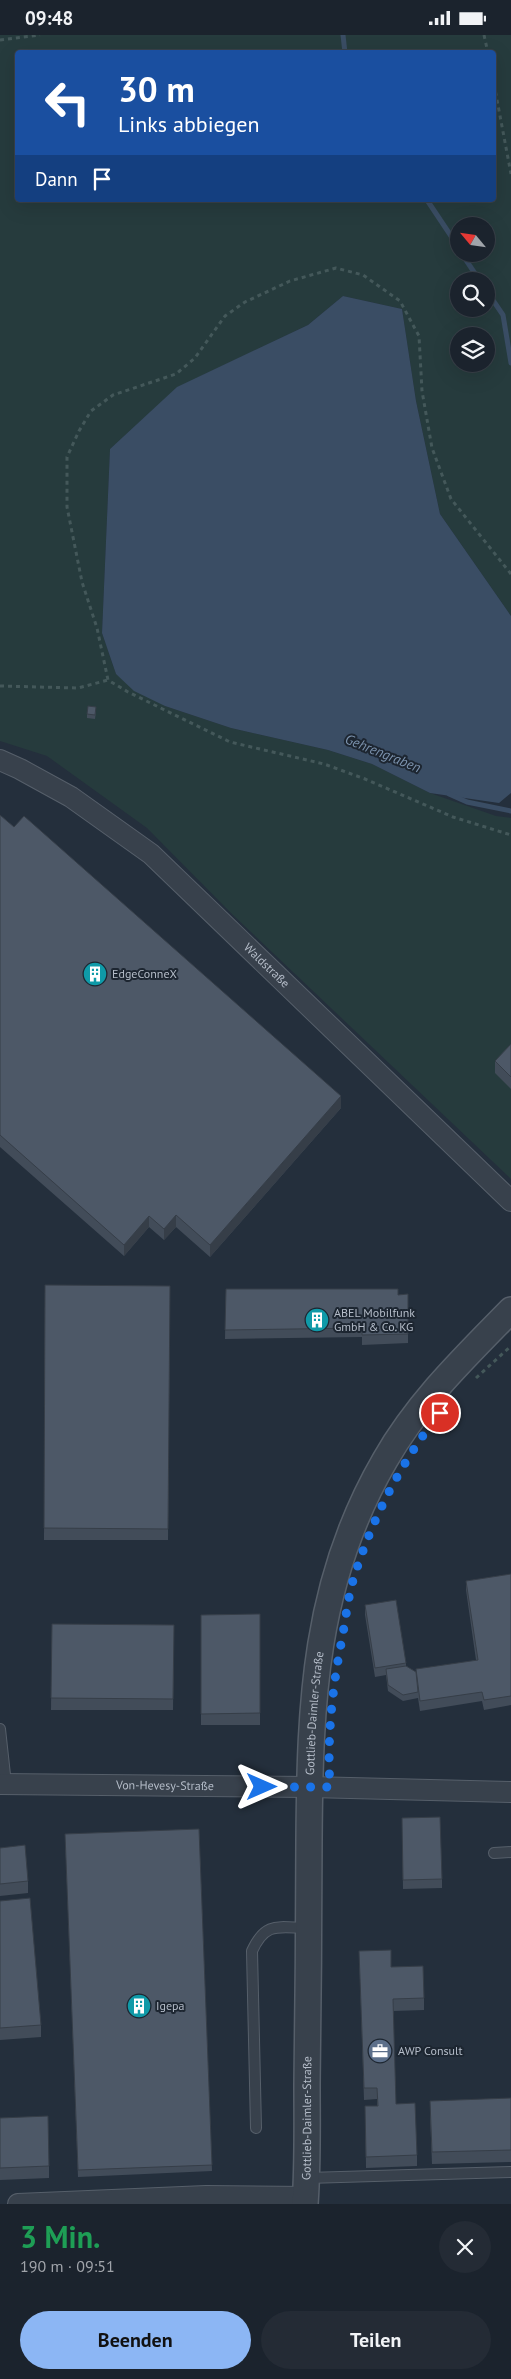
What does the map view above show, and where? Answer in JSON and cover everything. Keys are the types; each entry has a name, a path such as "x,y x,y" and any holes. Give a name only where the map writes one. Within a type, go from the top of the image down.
{"street":[{"name":"Waldstraße","path":"0,760 71,797 151,854 511,1201"},
{"name":"Gottlieb-Daimler-Straße","path":"306,2193 310,1787 312,1704 319,1641 346,1543 384,1460 412,1417 454,1367 511,1310"},
{"name":"Von-Hevesy-Straße","path":"3,1784 310,1787 511,1792"},
{"path":"18,2204 206,2200 306,2193"}],"lane":[{"path":"0,1729 3,1784"},
{"path":"494,1853 511,1852"},
{"path":"256,2128 252,1951 259,1936 272,1927 309,1928"},
{"path":"306,2193 511,2172"}],"path":[{"path":"0,40 40,35"},
{"path":"484,35 487,50"},
{"path":"496,95 511,174"},
{"path":"108,680 97,628 82,582 67,507 67,457 78,431 91,411 113,395 176,374 195,358 225,316 245,302 290,281 336,268 363,275 400,301 419,336 422,391 432,449 451,499 511,574"},
{"path":"0,686 78,688 108,680 128,692 230,742 332,767 365,779 453,817 511,835"},
{"path":"472,1381 511,1346"}],"green space":[{"path":"0,35 511,35 511,616 440,514 416,401 402,309 343,296 308,325 178,387 110,449 102,633 116,674 165,706 231,728 328,750 372,764 430,793 496,816 511,818 511,1179 233,915 147,828 47,756 0,741"}],"water":[{"path":"343,296 402,309 416,401 440,514 511,616 511,793 499,803 430,793 372,764 328,750 231,728 165,706 134,691 116,674 102,633 110,449 177,387 308,325"}],"building":[{"path":"88,706 96,707 95,715 87,714"},
{"name":"EdgeConneX","path":"0,815 14,827 24,816 341,1096 210,1245 176,1215 164,1229 149,1216 124,1245 0,1135"},
{"path":"511,1044 511,1077 495,1061"},
{"path":"45,1285 170,1286 168,1529 44,1528"},
{"name":"ABEL Mobilfunk GmbH & Co. KG","path":"226,1289 398,1289 398,1295 408,1294 408,1334 362,1335 362,1328 225,1330"},
{"path":"511,1574 511,1696 484,1700 482,1692 420,1701 416,1669 478,1660 466,1581"},
{"path":"396,1600 406,1663 375,1668 365,1605"},
{"path":"260,1614 260,1713 201,1714 201,1615"},
{"path":"52,1624 174,1625 173,1699 51,1698"},
{"path":"406,1666 416,1672 418,1692 403,1695 388,1685 386,1669"},
{"path":"440,1817 442,1879 403,1880 402,1818"},
{"name":"Igepa","path":"199,1829 212,2165 78,2170 65,1834"},
{"path":"25,1845 28,1881 0,1884 0,1848"},
{"path":"30,1898 41,2025 0,2028 0,1901"},
{"path":"391,1950 391,1967 423,1966 424,1998 393,1999 396,2104 415,2103 417,2155 366,2157 365,2106 378,2106 377,2088 364,2088 359,1951"},
{"path":"511,2098 511,2150 432,2152 430,2101"},
{"path":"48,2116 49,2166 0,2168 0,2118"}],"waterway":[{"path":"343,35 345,50"},
{"path":"428,202 450,234"},
{"path":"468,263 474,272"},
{"path":"495,303 503,315 511,363"},
{"name":"Gehrengraben","path":"449,794 467,802 511,811"}],"place":[{"name":"EdgeConneX","path":"95,974"},
{"name":"ABEL Mobilfunk GmbH & Co. KG","path":"317,1320"},
{"name":"Igepa","path":"139,2006"},
{"name":"AWP Consult","path":"380,2051"}],"route":[{"path":"262,1787 330,1787 328,1755 336,1674 352,1586 380,1509 407,1460 440,1413"}]}
